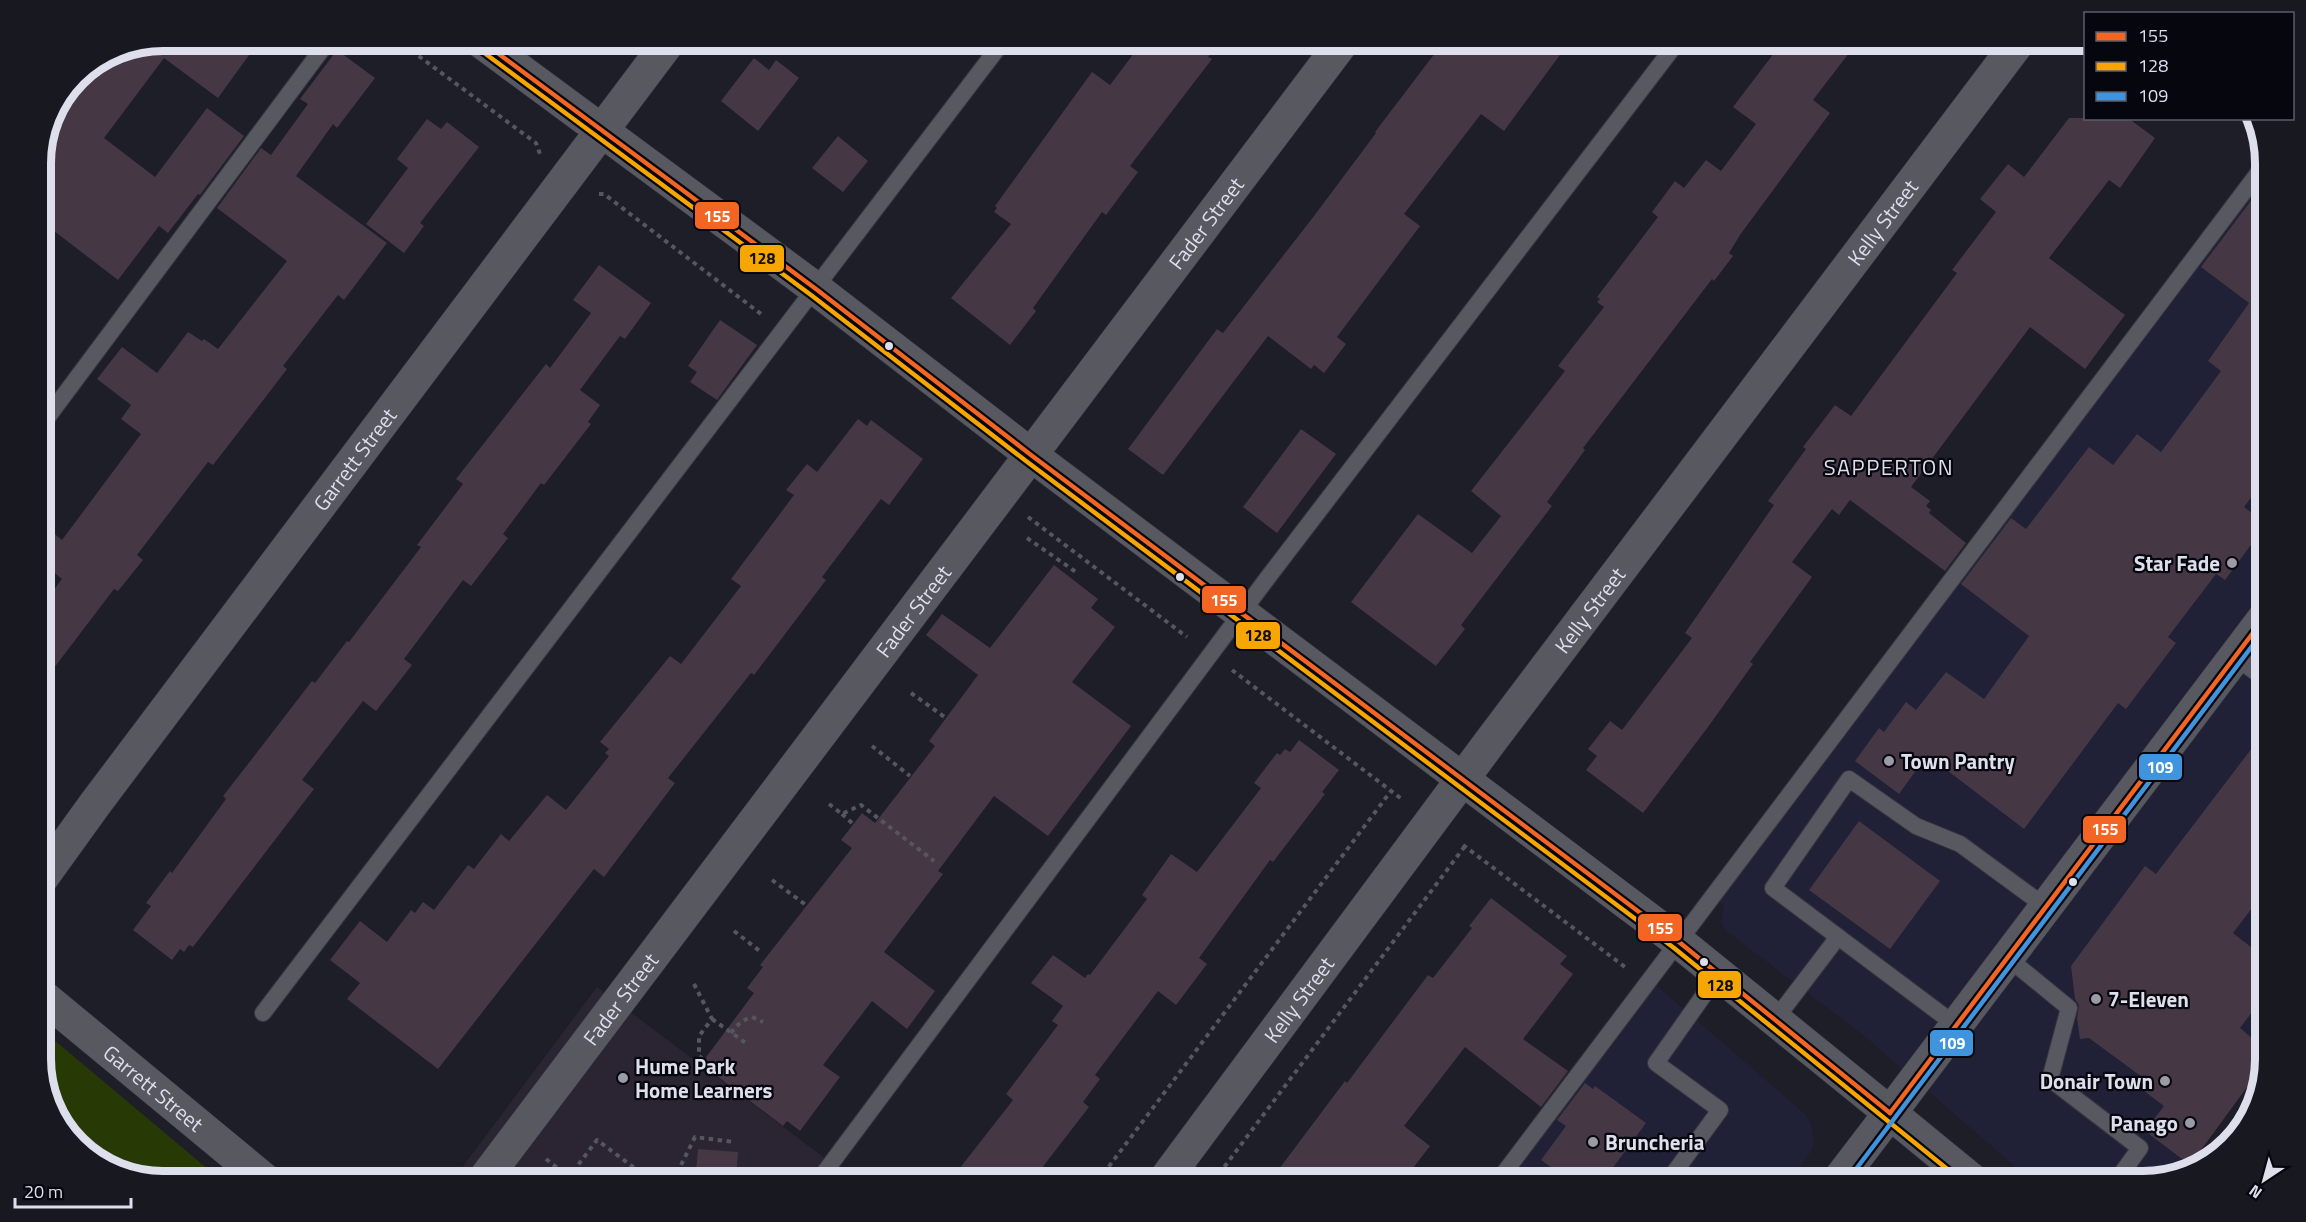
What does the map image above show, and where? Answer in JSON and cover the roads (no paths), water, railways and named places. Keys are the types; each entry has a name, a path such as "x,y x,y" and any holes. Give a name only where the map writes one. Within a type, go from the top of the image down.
{"street":[{"path":"494,51 816,289 1031,455 1679,942 1960,1171"},
{"name":"Garrett Street","path":"51,865 662,51"},
{"name":"Fader Street","path":"491,1171 1336,51"},
{"name":"Kelly Street","path":"1172,1171 1463,779 2012,51"},
{"path":"1846,1171 2255,630"},
{"name":"Garrett Street","path":"51,1002 253,1171"}],"lane":[{"path":"51,413 321,51"},
{"path":"263,1013 996,51"},
{"path":"826,1171 1242,612 1671,51"},
{"path":"1506,1171 2255,177"},
{"path":"2235,657 2255,672"},
{"path":"1957,1026 1773,888 1849,780 1916,826 1960,843 2046,907"},
{"path":"1774,1021 1838,937"},
{"path":"2008,958 2069,1008 2050,1078 2140,1148 2124,1171"},
{"path":"1676,1171 1720,1110 1656,1063 1718,975"}],"place":[{"name":"Star Fade","path":"2232,563"},
{"name":"Town Pantry","path":"1889,761"},
{"name":"7-Eleven","path":"2096,999"},
{"name":"Hume Park Home Learners","path":"623,1078"},
{"name":"Donair Town","path":"2165,1081"},
{"name":"Panago","path":"2190,1123"},
{"name":"Bruncheria","path":"1593,1142"}],"district":[{"name":"SAPPERTON","path":"1889,467"}]}
